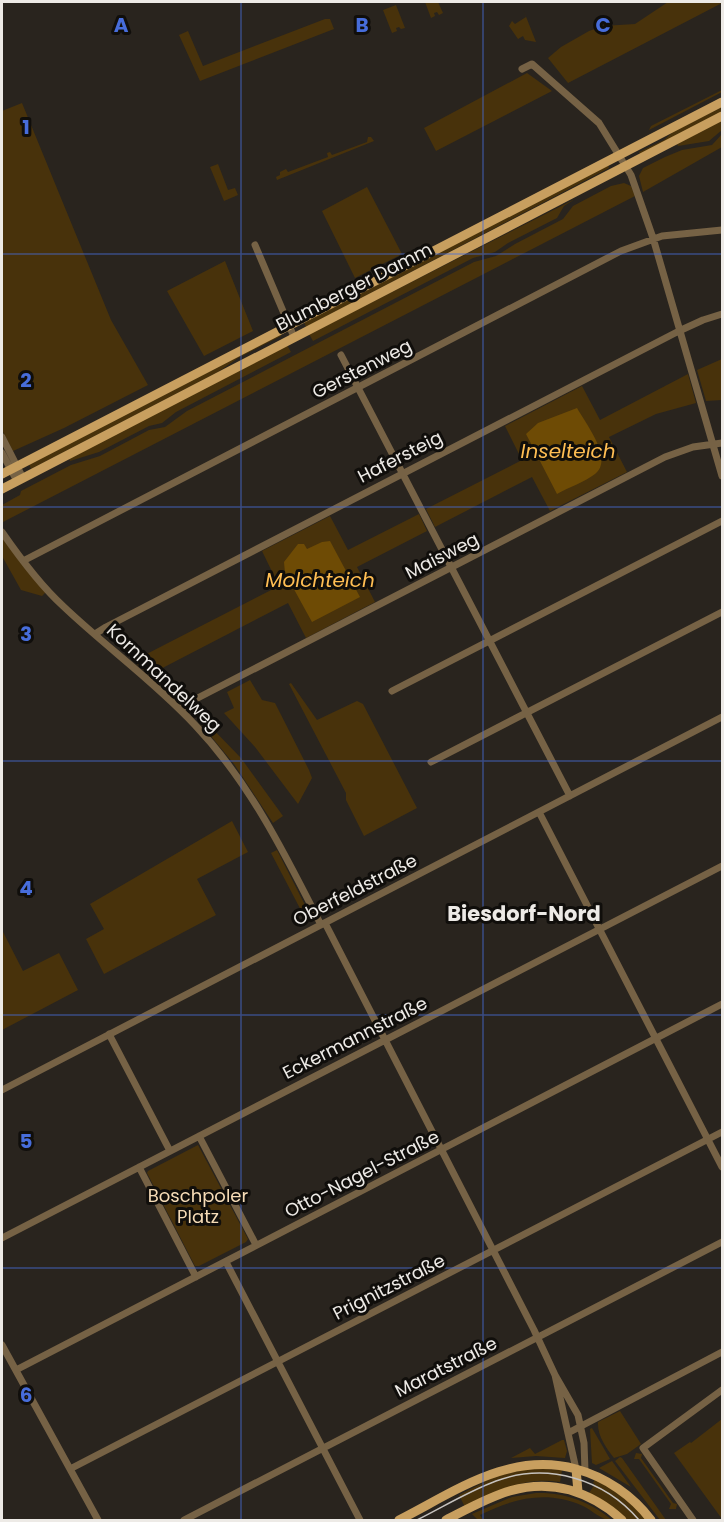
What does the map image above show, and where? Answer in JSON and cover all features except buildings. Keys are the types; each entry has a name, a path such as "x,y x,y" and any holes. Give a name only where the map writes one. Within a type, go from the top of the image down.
{"main road":[{"name":"Blumberger Damm","path":"10,470 723,102"},
{"name":"Blumberger Damm","path":"2,489 723,116"},
{"path":"399,1521 482,1477 506,1469 538,1463 554,1464 598,1476 636,1503 651,1521"},
{"path":"578,1492 580,1470"},
{"path":"446,1521 513,1490 540,1485 578,1492 604,1506 622,1521"}],"street":[{"path":"522,69 532,64 577,102 601,125 627,165 653,238 723,476"},
{"name":"Gerstenweg","path":"23,561 611,256 653,238 692,231 723,230"},
{"path":"255,245 294,337"},
{"name":"Hafersteig","path":"95,634 680,331 723,314"},
{"path":"341,355 570,796"},
{"path":"2,437 10,470"},
{"name":"Maisweg","path":"180,710 188,703 665,457 683,450 723,443"},
{"path":"2,453 10,470 20,479"},
{"path":"392,691 723,521"},
{"name":"Kornmandelweg","path":"2,532 23,561 58,601 180,710 220,753 255,802 271,827 384,1039 555,1375"},
{"path":"431,762 723,612"},
{"name":"Oberfeldstraße","path":"2,1090 723,717"},
{"path":"539,812 723,1167"},
{"name":"Eckermannstraße","path":"2,1238 723,866"},
{"name":"Otto-Nagel-Straße","path":"16,1370 723,1004"},
{"path":"109,1034 170,1151"},
{"name":"Prignitzstraße","path":"70,1468 723,1132"},
{"path":"199,1136 256,1245"},
{"path":"139,1167 196,1277"},
{"name":"Maratstraße","path":"183,1521 723,1242"},
{"path":"226,1262 360,1521"},
{"path":"2,1345 98,1521"},
{"path":"568,1433 723,1352"},
{"path":"555,1375 582,1426 580,1470"},
{"path":"555,1375 568,1433 580,1470"},
{"path":"693,1521 643,1448 723,1390"}],"green space":[{"path":"425,2 438,2 443,13 439,15 437,12 434,13 435,16 431,18"},
{"path":"668,2 722,3 568,83 548,58 561,47 589,31 603,26 635,24"},
{"path":"396,5 405,28 396,28 397,31 392,33 383,10"},
{"path":"523,9 536,42 525,40 523,36 518,39 509,26 512,21 515,24 526,17"},
{"path":"330,19 334,29 200,81 179,35 188,31 203,66"},
{"path":"527,73 552,91 436,151 424,128"},
{"path":"722,90 722,92 649,130 651,126"},
{"path":"22,103 111,320 148,385 13,451 2,430 2,111"},
{"path":"722,107 722,112 641,155 639,152 664,140 675,130"},
{"path":"722,120 722,130 709,141 678,146 677,144"},
{"path":"722,134 722,147 643,192 639,176 643,168 682,150 712,145"},
{"path":"368,137 374,141 277,180 276,177 280,175 280,172 286,169 288,172 328,157 327,153 330,152 332,155 367,142"},
{"path":"218,164 228,190 235,188 238,195 224,201 210,167"},
{"path":"608,165 609,168 306,327 304,322"},
{"path":"624,183 631,186 635,196 3,522 2,505 20,495 21,491 71,465 100,456 149,430 165,427 187,411 474,262 496,256 563,219 573,206 611,186"},
{"path":"367,187 402,254 355,278 322,211"},
{"path":"575,199 564,206 557,218 495,252 473,258 313,341 309,334"},
{"path":"225,261 253,331 204,356 167,291"},
{"path":"281,334 218,372 31,469 29,464"},
{"path":"287,345 291,352 176,412 162,423 149,426 99,452 70,461 69,458"},
{"path":"722,359 722,400 706,401 697,370"},
{"path":"688,374 696,403 656,414 609,437 627,472 550,511 532,477 435,527 426,509 522,460 505,426 582,386 600,420"},
{"path":"419,514 427,531 357,567 375,602 306,638 288,603 149,675 133,661 279,586 262,551 330,516 348,550"},
{"path":"2,535 46,592 42,596 21,590 2,556"},
{"path":"250,680 262,700 275,703 309,770 312,778 298,804 255,747 224,713 234,708 227,692"},
{"path":"291,683 317,720 357,701 363,704 417,808 364,836 346,800 346,793 289,684"},
{"path":"205,721 241,758 283,816 273,823 234,764 200,723"},
{"path":"232,821 248,852 197,879 216,915 104,974 86,939 104,929 90,904"},
{"path":"277,850 308,911 305,918 271,853"},
{"path":"2,930 23,971 59,953 78,990 2,1030"},
{"name":"Boschpoler Platz","path":"198,1145 248,1239 199,1266 195,1266 147,1173"},
{"path":"620,1411 641,1444 627,1454 614,1458 605,1446 598,1422"},
{"path":"722,1419 722,1519 674,1453"},
{"path":"592,1428 610,1459 596,1465 592,1463 590,1429"},
{"path":"564,1440 567,1451 565,1458 536,1456 511,1458 530,1448 535,1454"},
{"path":"636,1453 642,1454 641,1458 673,1503 677,1504 676,1509 669,1509 671,1504 639,1459 634,1459"},
{"path":"620,1457 666,1520 660,1520 615,1461"},
{"path":"612,1461 631,1487 599,1468"},
{"path":"532,1468 562,1470 560,1482 522,1483 465,1507 459,1495 496,1476"},
{"path":"595,1479 623,1497 647,1520 626,1520 589,1493 595,1484 593,1483"},
{"path":"536,1493 557,1494 577,1499 612,1520 605,1519 570,1501 544,1497 505,1504 480,1515 483,1520 478,1520 472,1514 512,1497"}],"water":[{"name":"Inselteich","path":"577,408 592,432 600,451 600,468 591,477 557,494 526,434 538,423"},
{"name":"Molchteich","path":"330,541 360,597 312,622 285,573 284,562 298,544 304,544 307,549"}],"tram line":[{"path":"417,1520 496,1481 535,1473 555,1474 592,1485 609,1494 639,1520"}],"district":[{"name":"Biesdorf-Nord","path":"524,914"}]}
